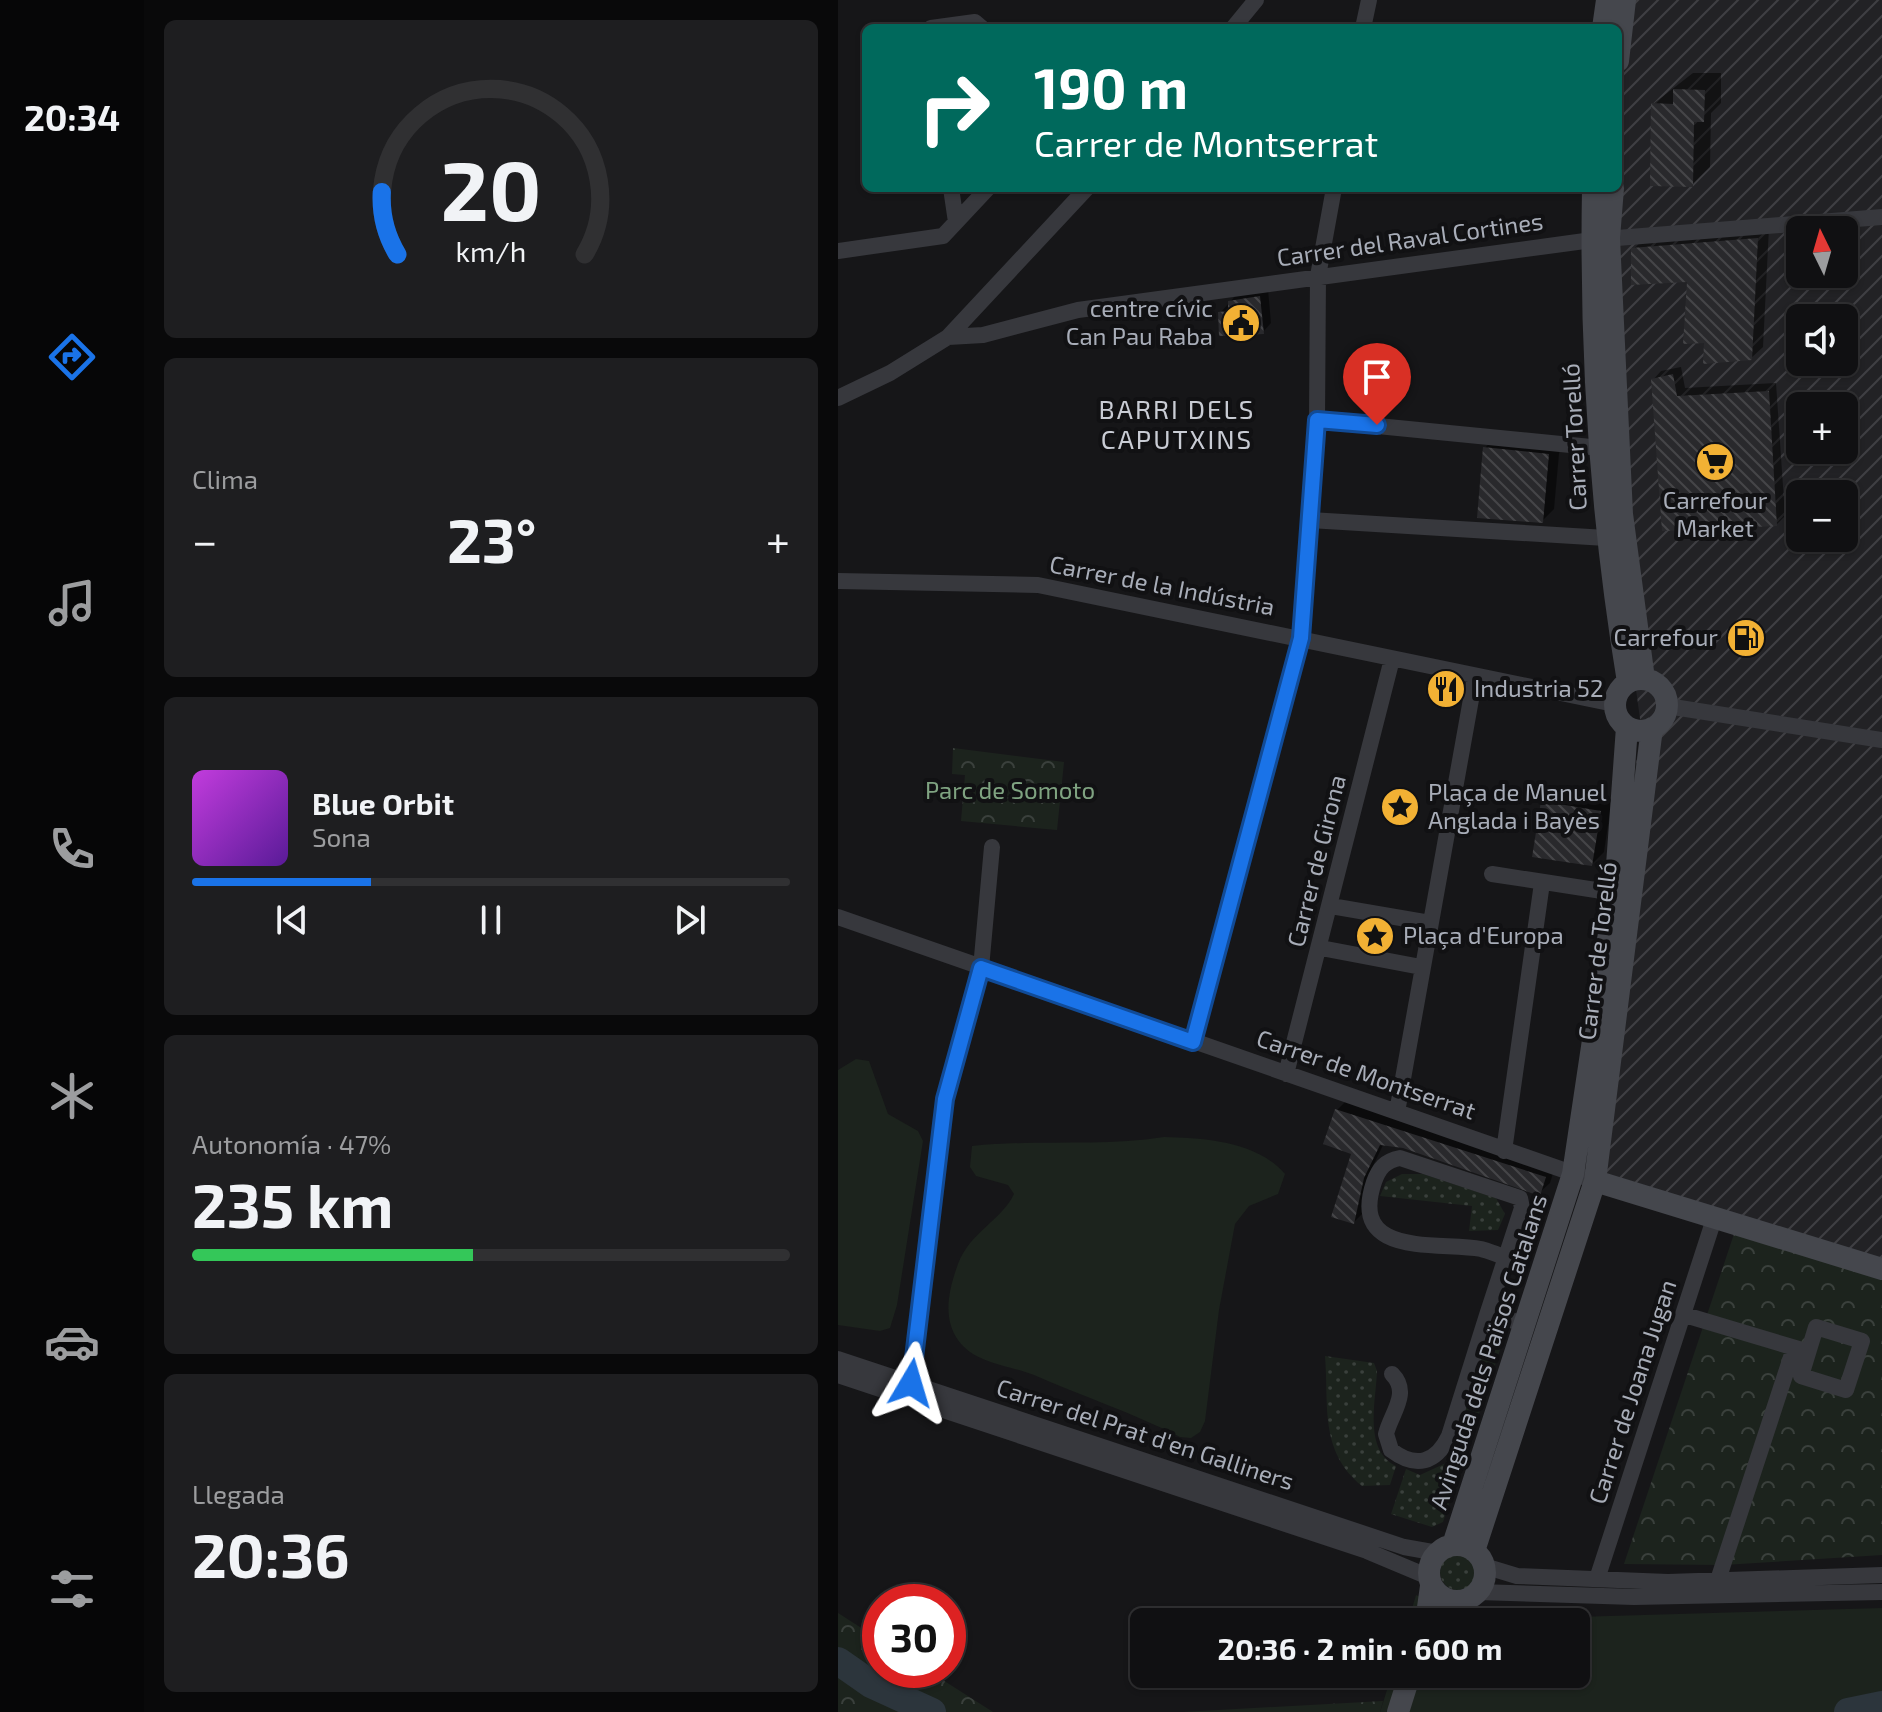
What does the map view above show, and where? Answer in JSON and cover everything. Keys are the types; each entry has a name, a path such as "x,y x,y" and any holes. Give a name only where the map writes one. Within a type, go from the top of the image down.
{"street":[{"path":"1236,24 1256,0"},
{"path":"1364,24 1369,0"},
{"path":"1604,24 1607,0"},
{"path":"1622,26 1625,0"},
{"path":"952,192 956,222"},
{"path":"838,250 943,236 984,192"},
{"path":"838,398 890,373 948,337 1083,192"},
{"path":"1193,1042 1301,638 1317,420 1318,276 1333,192"},
{"name":"Carrer Torelló","path":"1594,192 1636,680"},
{"name":"Carrer Torelló","path":"1612,192 1600,239 1601,448 1606,538 1636,680"},
{"name":"Carrer del Raval Cortines","path":"948,337 983,335 1078,310 1600,239 1882,217"},
{"path":"973,310 976,327 983,335"},
{"path":"1317,420 1601,448"},
{"path":"1310,520 1606,538"},
{"name":"Carrer de la Indústria","path":"838,581 1038,585 1614,704"},
{"name":"Carrer de Girona","path":"1286,1074 1321,948 1392,659"},
{"path":"1397,1112 1475,677"},
{"path":"1636,680 1660,688 1667,706 1662,719 1652,728 1639,731 1627,727 1618,717 1614,704 1618,691 1636,680"},
{"path":"1667,706 1882,740"},
{"name":"Carrer de Torelló","path":"1573,1174 1615,893 1627,727"},
{"name":"Carrer de Torelló","path":"1595,1181 1652,728"},
{"path":"911,1383 945,1099 981,968 992,847"},
{"path":"1492,874 1615,893"},
{"path":"1504,1151 1542,883"},
{"path":"1331,906 1430,923"},
{"name":"Carrer de Montserrat","path":"838,917 1504,1151 1882,1269"},
{"path":"1321,948 1421,967"},
{"path":"1392,1374 1399,1381 1401,1393 1386,1434 1391,1450 1419,1463 1430,1460 1442,1451 1449,1436 1522,1208 1517,1195 1400,1158 1380,1168 1369,1204 1371,1218 1380,1231 1409,1245 1481,1249 1505,1257"},
{"name":"Avinguda dels Països Catalans","path":"1462,1554 1525,1325 1573,1174"},
{"name":"Avinguda dels Països Catalans","path":"1462,1554 1595,1181"},
{"name":"Carrer de Joana Jugan","path":"1597,1579 1714,1219"},
{"path":"1488,1312 1525,1325"},
{"path":"1685,1315 1801,1350 1718,1580"},
{"name":"Carrer del Prat d'en Galliners","path":"838,1359 1404,1547 1462,1554 1517,1576 1718,1580 1882,1575"},
{"name":"Carrer del Prat d'en Galliners","path":"838,1375 1367,1551 1430,1581"},
{"path":"1429,1608 1430,1581 1431,1561 1462,1554 1485,1580 1478,1592 1467,1600 1454,1601 1438,1595 1430,1581"},
{"path":"1478,1592 1647,1597 1882,1592"},
{"path":"1445,1608 1454,1601"}],"shaded area":[{"path":"1615,0 1882,0 1882,1277 1582,1177 1641,726 1615,536 1617,192 1622,192 1622,24 1618,24"}],"green space":[{"name":"Parc de Somoto","path":"953,748 1064,762 1057,830 961,821 965,775 952,774"},
{"path":"856,1059 869,1061 888,1114 918,1131 923,1141 897,1305 890,1328 880,1331 838,1325 838,1070"},
{"path":"1164,1137 1212,1140 1245,1148 1260,1154 1285,1174 1278,1194 1249,1206 1235,1224 1219,1310 1205,1421 1200,1432 1191,1438 1180,1437 1034,1375 983,1359 958,1340 949,1312 952,1283 963,1253 1014,1194 1008,1185 976,1176 970,1167 972,1146 1117,1142"},
{"path":"1402,1174 1423,1174 1496,1198 1505,1214 1498,1230 1469,1231 1472,1206 1380,1196 1386,1182"},
{"path":"1736,1228 1882,1277 1882,1555 1723,1565 1624,1564"},
{"path":"1496,1331 1506,1332 1443,1522 1432,1527 1391,1514 1406,1469 1420,1475 1446,1463 1484,1348"},
{"path":"1325,1356 1374,1363 1377,1371 1375,1437 1386,1459 1396,1466 1390,1485 1362,1486 1339,1458 1329,1426"},
{"path":"1458,1554 1470,1560 1476,1572 1470,1584 1458,1590 1446,1584 1440,1572 1446,1560"},
{"path":"1416,1595 1447,1608 1412,1608"},
{"path":"1882,1608 1882,1706 1876,1712 1380,1712 1388,1688 1590,1688 1590,1617"},
{"path":"838,1613 862,1628 862,1688 955,1688 993,1712 838,1712"},
{"path":"1383,1701 1380,1712 1183,1712"}],"building":[{"path":"1673,89 1705,90 1704,122 1694,122 1693,187 1650,186 1651,103 1673,104"},
{"path":"1758,238 1752,360 1703,364 1704,343 1683,344 1687,282 1631,285 1631,248"},
{"name":"centre cívic Can Pau Raba","path":"1260,296 1264,334 1219,336 1218,312 1228,311 1228,301"},
{"name":"Carrefour Market","path":"1673,374 1677,396 1769,391 1777,526 1662,531 1651,379"},
{"path":"1483,447 1549,454 1543,523 1477,518"},
{"path":"1541,801 1601,811 1592,866 1532,857"},
{"path":"1335,1109 1546,1177 1540,1196 1403,1148 1380,1145 1364,1178 1354,1224 1331,1217 1351,1154 1323,1144"}],"waterway":[{"path":"838,1661 871,1684 932,1712"},
{"path":"1848,1712 1882,1705"}],"place":[{"name":"centre cívic Can Pau Raba","path":"1241,323"},
{"name":"Carrefour Market","path":"1715,462"},
{"name":"Carrefour","path":"1746,638"},
{"name":"Industria 52","path":"1446,689"},
{"name":"Plaça de Manuel Anglada i Bayès","path":"1400,807"},
{"name":"Plaça d'Europa","path":"1375,936"}],"district":[{"name":"BARRI DELS CAPUTXINS","path":"1177,425"}],"route":[{"path":"911,1383 945,1099 981,968 1193,1042 1301,638 1317,420 1377,425"}]}
